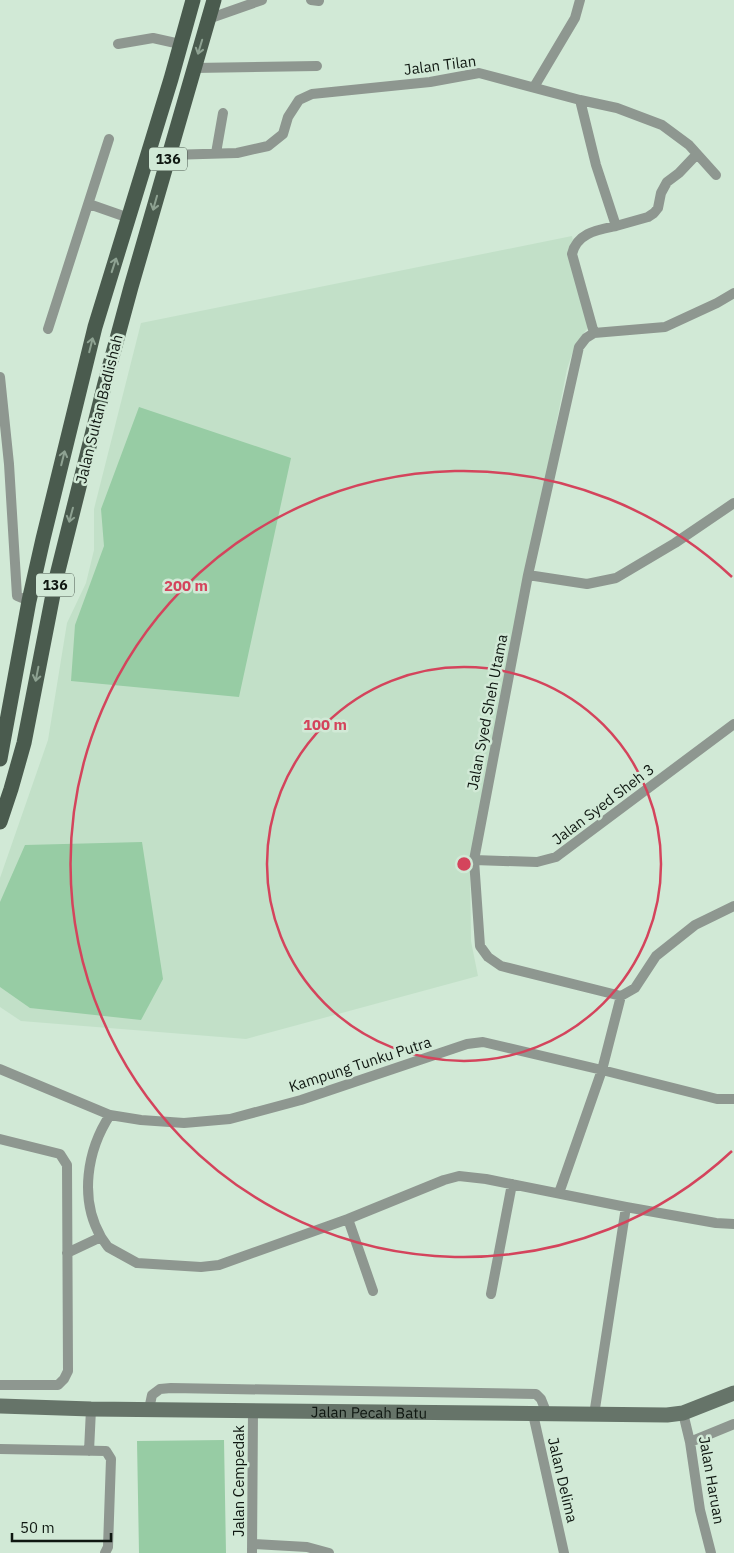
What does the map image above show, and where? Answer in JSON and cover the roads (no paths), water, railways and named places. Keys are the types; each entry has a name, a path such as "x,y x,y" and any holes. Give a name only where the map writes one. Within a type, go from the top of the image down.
{"main road":[{"name":"Jalan Sultan Badlishah","path":"0,758 42,539 99,312 171,79 193,0"},
{"name":"Jalan Sultan Badlishah","path":"0,822 24,743 56,579 105,383 214,0"},
{"path":"83,379 91,368 98,368 102,372 105,383"}],"street":[{"path":"208,19 262,0"},
{"path":"311,0 320,0"},
{"path":"534,87 575,18 580,0"},
{"path":"118,44 153,38 180,44"},
{"path":"194,68 317,66"},
{"name":"Jalan Tilan","path":"170,155 237,153 268,146 283,134 288,117 299,100 312,94 430,82 479,73 617,108 662,125 689,145 716,175"},
{"path":"580,100 596,165 616,226"},
{"path":"216,154 223,113"},
{"path":"48,329 110,139"},
{"path":"697,154 679,173 666,182 661,192 658,208 654,213 648,217 597,230 584,236 574,245 572,254 590,336 665,327 734,293"},
{"path":"89,204 129,218"},
{"name":"Jalan Syed Sheh Utama","path":"590,336 580,347 528,575 474,860 480,946 488,958 501,966 621,996"},
{"path":"0,376 9,464 17,596 29,601"},
{"path":"528,575 587,584 616,578 675,543 734,502"},
{"name":"Jalan Syed Sheh 3","path":"474,860 537,862 556,857 734,724"},
{"path":"559,1193 602,1070 621,996 635,988 656,956 695,925 734,906"},
{"name":"Kampung Tunku Putra","path":"0,1069 110,1115 141,1120 184,1123 230,1119 300,1100 467,1044 483,1042 717,1099 734,1099"},
{"path":"110,1115 94,1147 88,1186 90,1211 94,1223 108,1247 137,1262 200,1268 218,1265 348,1219 444,1180 460,1176 512,1184 716,1223 734,1224"},
{"path":"0,1139 60,1154 67,1166 68,1371 58,1385 0,1385"},
{"path":"491,1294 512,1184"},
{"path":"594,1415 626,1207"},
{"path":"348,1219 374,1291"},
{"path":"67,1253 101,1236"},
{"name":"Jalan Delima","path":"149,1409 152,1395 160,1389 171,1388 536,1394 541,1399 540,1414 564,1553"},
{"name":"Jalan Pecah Batu","path":"0,1406 91,1409 667,1415 683,1413 730,1394"},
{"path":"89,1451 91,1409"},
{"name":"Jalan Cempedak","path":"252,1549 253,1410"},
{"name":"Jalan Haruan","path":"683,1413 690,1442 700,1510 711,1553"},
{"path":"690,1442 734,1424"},
{"path":"0,1449 106,1451 111,1459 108,1547 106,1553"},
{"path":"252,1549 307,1547 329,1553"}]}
